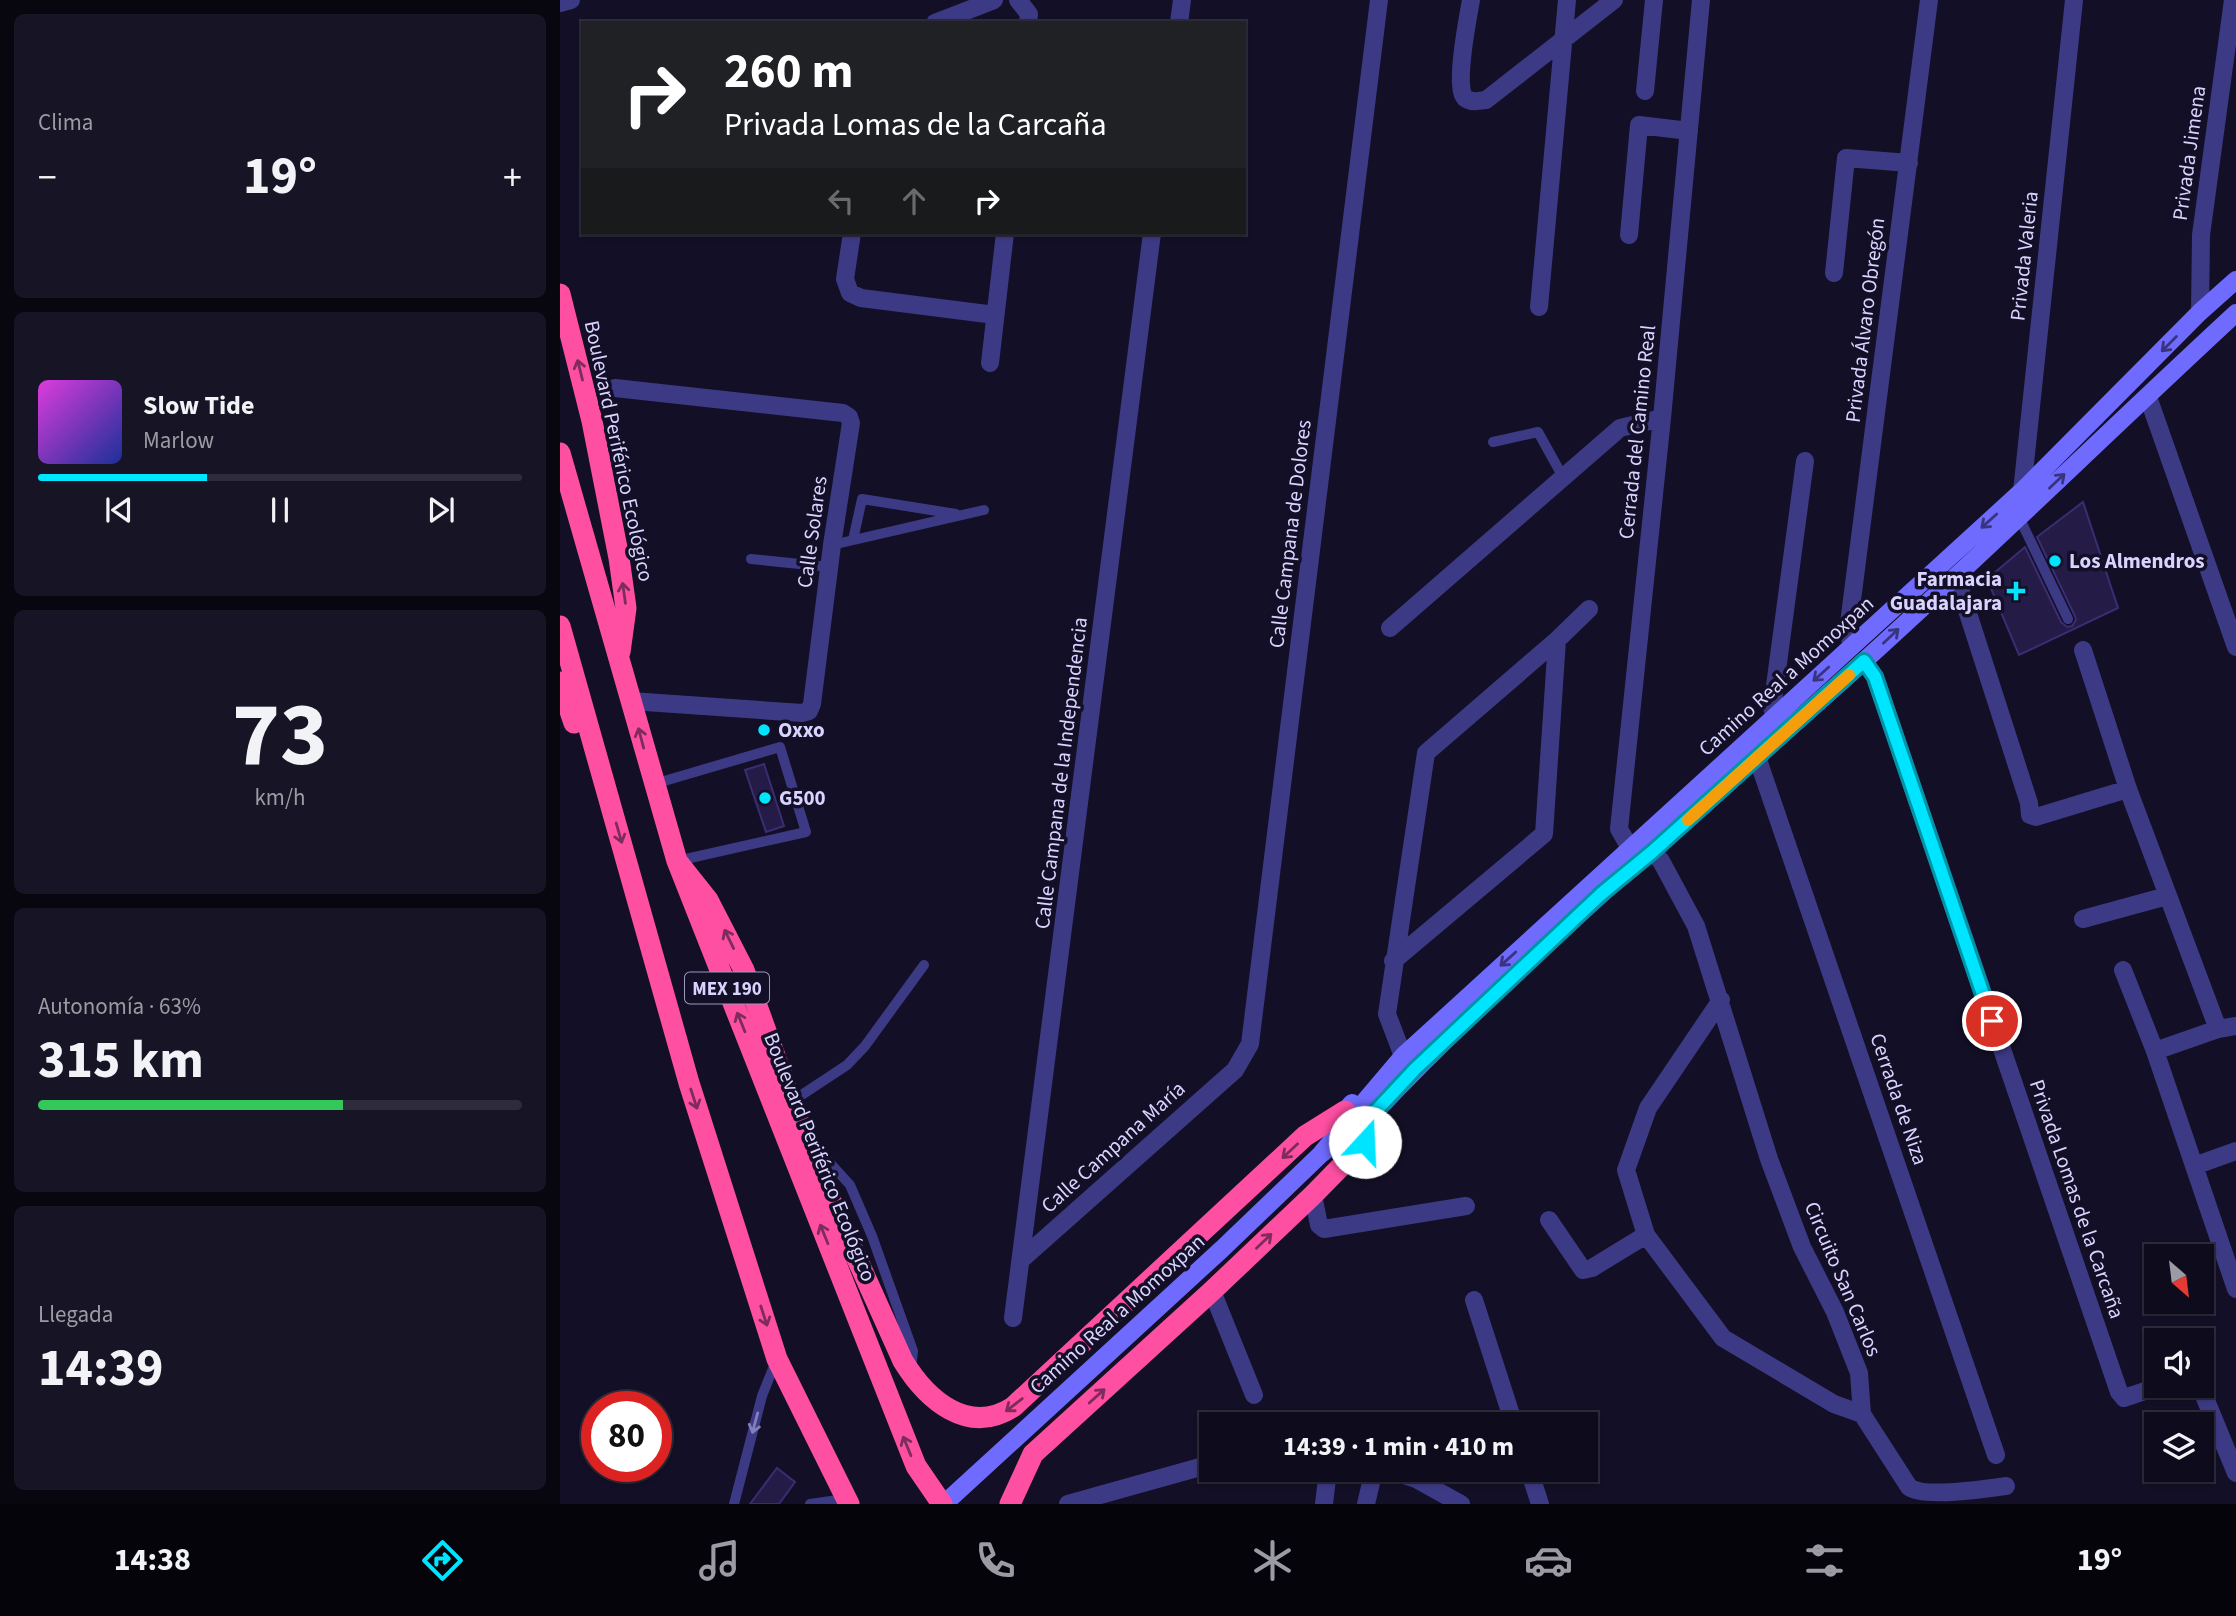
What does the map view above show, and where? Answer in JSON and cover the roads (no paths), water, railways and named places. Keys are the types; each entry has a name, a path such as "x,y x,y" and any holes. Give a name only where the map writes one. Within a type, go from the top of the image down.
{"highway":[{"name":"Boulevard Periférico Ecológico","path":"560,294 592,421 619,558 626,608 619,661"},
{"name":"Boulevard Periférico Ecológico","path":"560,453 677,861 916,1466 943,1504"},
{"name":"MEX 190","path":"560,626 689,1083 777,1359 846,1502"},
{"path":"560,682 575,724 603,776"},
{"path":"677,861 708,900 727,936 758,1006 802,1133 897,1349 911,1373 932,1396 962,1416 981,1418 1003,1413 1013,1407 1306,1136 1363,1112 1365,1142 1314,1204 1033,1454 1010,1504"}],"street":[{"path":"560,3 571,0"},
{"path":"940,21 994,0"},
{"path":"1018,0 1029,14 1028,21"},
{"path":"1179,21 1182,0"},
{"name":"Calle Campana de Dolores","path":"1235,1070 1250,1044 1378,0"},
{"path":"1471,0 1461,67 1462,92 1466,99 1473,102 1486,100 1614,0"},
{"path":"1539,307 1567,0"},
{"path":"1645,91 1654,0"},
{"name":"Cerrada del Camino Real","path":"1641,850 1619,829 1662,418 1701,0"},
{"name":"Privada Álvaro Obregón","path":"1852,646 1848,631 1929,0"},
{"name":"Privada Valeria","path":"2019,517 2074,0"},
{"name":"Privada Jimena","path":"2200,312 2201,235 2233,0"},
{"path":"1629,235 1639,125 1689,131"},
{"path":"1834,274 1846,158 1909,163"},
{"path":"852,235 845,279 850,293 861,298 995,315"},
{"path":"990,363 1005,235"},
{"name":"Calle Campana de la Independencia","path":"1013,1318 1152,235"},
{"name":"Camino Real a Momoxpan","path":"1320,1155 1345,1125 1415,1069 1601,894 1641,850 1775,716 2022,491 2200,312 2236,280"},
{"name":"Camino Real a Momoxpan","path":"943,1504 1222,1249 1320,1155 1353,1129 1363,1129 1363,1112 1403,1056 1641,850 1757,757 1956,576 2236,313"},
{"name":"Calle Solares","path":"615,388 843,413 849,417 851,423 809,711 802,713 631,701"},
{"path":"2148,397 2236,647"},
{"path":"1390,628 1620,428 1662,418"},
{"path":"1775,716 1772,708 1805,461"},
{"path":"1956,576 2029,803 2030,815 2036,817 2128,789"},
{"path":"1415,1069 1403,1056 1387,1014 1426,753 1557,640 1589,608"},
{"path":"1393,961 1544,834 1557,640"},
{"path":"2083,650 2128,789 2218,1029"},
{"name":"Privada Lomas de la Carcaña","path":"1864,661 1875,677 2119,1392 2124,1398 2144,1393"},
{"name":"Cerrada de Niza","path":"1757,757 1996,1455"},
{"name":"Circuito San Carlos","path":"1641,850 1661,861 1696,926 1769,1159 1802,1247 1835,1311 1859,1373 1862,1414"},
{"path":"2083,919 2167,895"},
{"path":"2123,970 2155,1051 2234,1277"},
{"path":"1721,1000 1648,1108 1626,1170 1646,1235 1723,1338 1834,1404 1862,1414 1909,1487 1916,1492 2006,1486"},
{"path":"2155,1051 2218,1029 2236,1026"},
{"name":"Calle Campana María","path":"1022,1259 1235,1070"},
{"path":"2194,1166 2236,1151"},
{"path":"1314,1204 1319,1225 1324,1229 1466,1206"},
{"path":"1549,1220 1583,1270 1592,1268 1646,1235"},
{"path":"1212,1292 1254,1395"},
{"path":"1474,1300 1510,1412"},
{"path":"2205,1398 2236,1474"},
{"path":"1069,1504 1199,1467"},
{"path":"1324,1504 1327,1482"},
{"path":"1366,1504 1371,1482"},
{"path":"1421,1482 1461,1504"},
{"path":"1533,1482 1540,1504"}],"lane":[{"path":"1493,442 1538,432 1563,477"},
{"path":"853,540 862,499 962,515"},
{"path":"832,545 984,510"},
{"path":"2019,517 2068,619"},
{"path":"751,559 829,567"},
{"path":"654,784 780,747 806,832 677,861"},
{"path":"791,1102 847,1065 856,1056 925,965"},
{"path":"734,1504 762,1396 777,1359"},
{"path":"810,1504 846,1502"}],"place":[{"name":"Los Almendros","path":"2055,561"},
{"name":"Farmacia Guadalajara","path":"2016,591"},
{"name":"Oxxo","path":"764,730"},
{"name":"G500","path":"765,798"}]}
